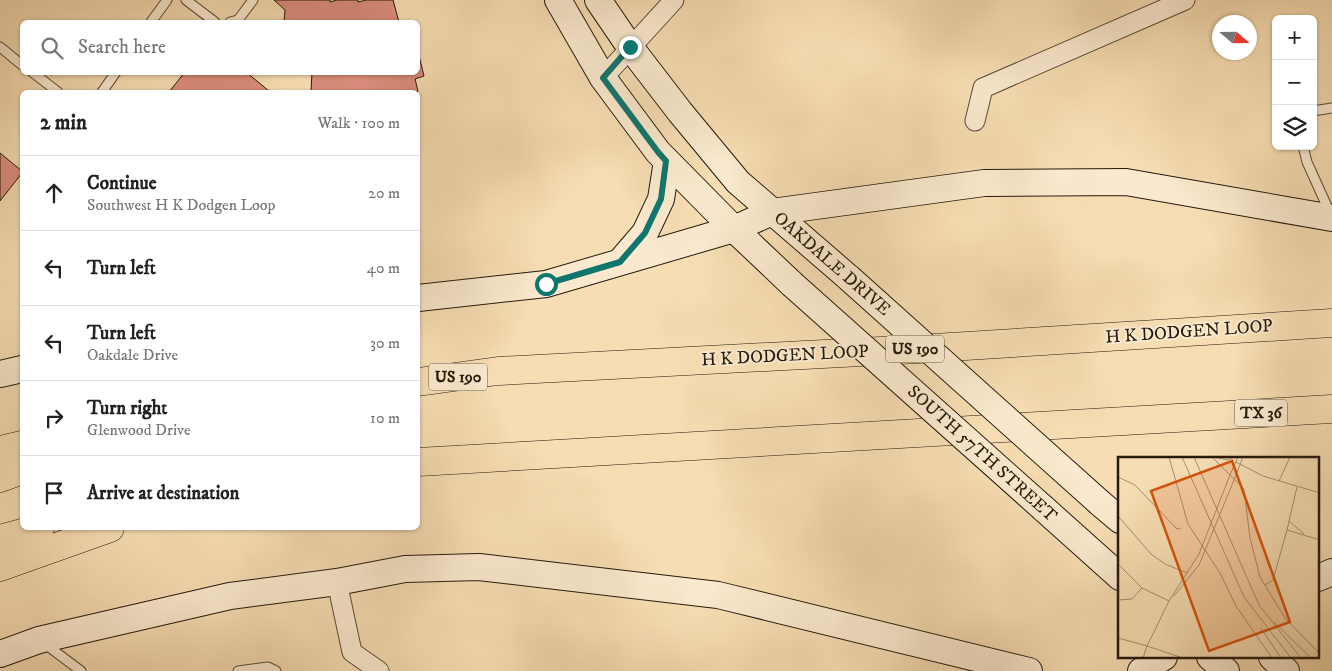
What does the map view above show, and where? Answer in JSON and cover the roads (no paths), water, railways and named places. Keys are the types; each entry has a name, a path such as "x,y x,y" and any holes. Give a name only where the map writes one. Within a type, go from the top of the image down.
{"highway":[{"name":"H K DODGEN LOOP","path":"420,382 498,371 918,349 1332,323"},
{"path":"420,375 498,371"},
{"name":"TX 36","path":"1190,417 1332,409"},
{"path":"420,462 1190,417 1332,419"},
{"path":"0,450 20,445"},
{"path":"0,478 20,471"},
{"path":"0,539 33,530"},
{"path":"0,567 104,530"}],"main road":[{"path":"558,0 603,78 658,152 734,229"},
{"name":"OAKDALE DRIVE","path":"598,0 630,47 680,112 738,182 1118,518"},
{"path":"620,262 645,233 661,199 666,161"},
{"path":"420,298 546,284 734,229 772,212 984,183 1126,182 1332,218"},
{"name":"SOUTH 57TH STREET","path":"734,229 792,284 1118,575"},
{"path":"0,374 20,369"},
{"path":"0,654 39,640 230,596 337,582 405,569 480,567 718,595 1030,671"},
{"path":"1320,577 1332,572"},
{"path":"1141,671 1162,658"},
{"path":"1211,658 1226,671"},
{"path":"1273,658 1286,671"}],"street":[{"path":"603,78 674,0"},
{"path":"975,122 983,88 1185,0"},
{"path":"337,582 352,652 379,671"}],"lane":[{"path":"152,20 167,0"},
{"path":"186,0 212,20"},
{"path":"238,20 254,0"},
{"path":"0,48 20,63"},
{"path":"36,75 55,90"},
{"path":"103,90 114,75"},
{"path":"1317,110 1332,108"},
{"path":"1304,150 1307,162 1332,218"},
{"path":"39,640 80,671"},
{"path":"238,671 268,667 276,671"}]}
